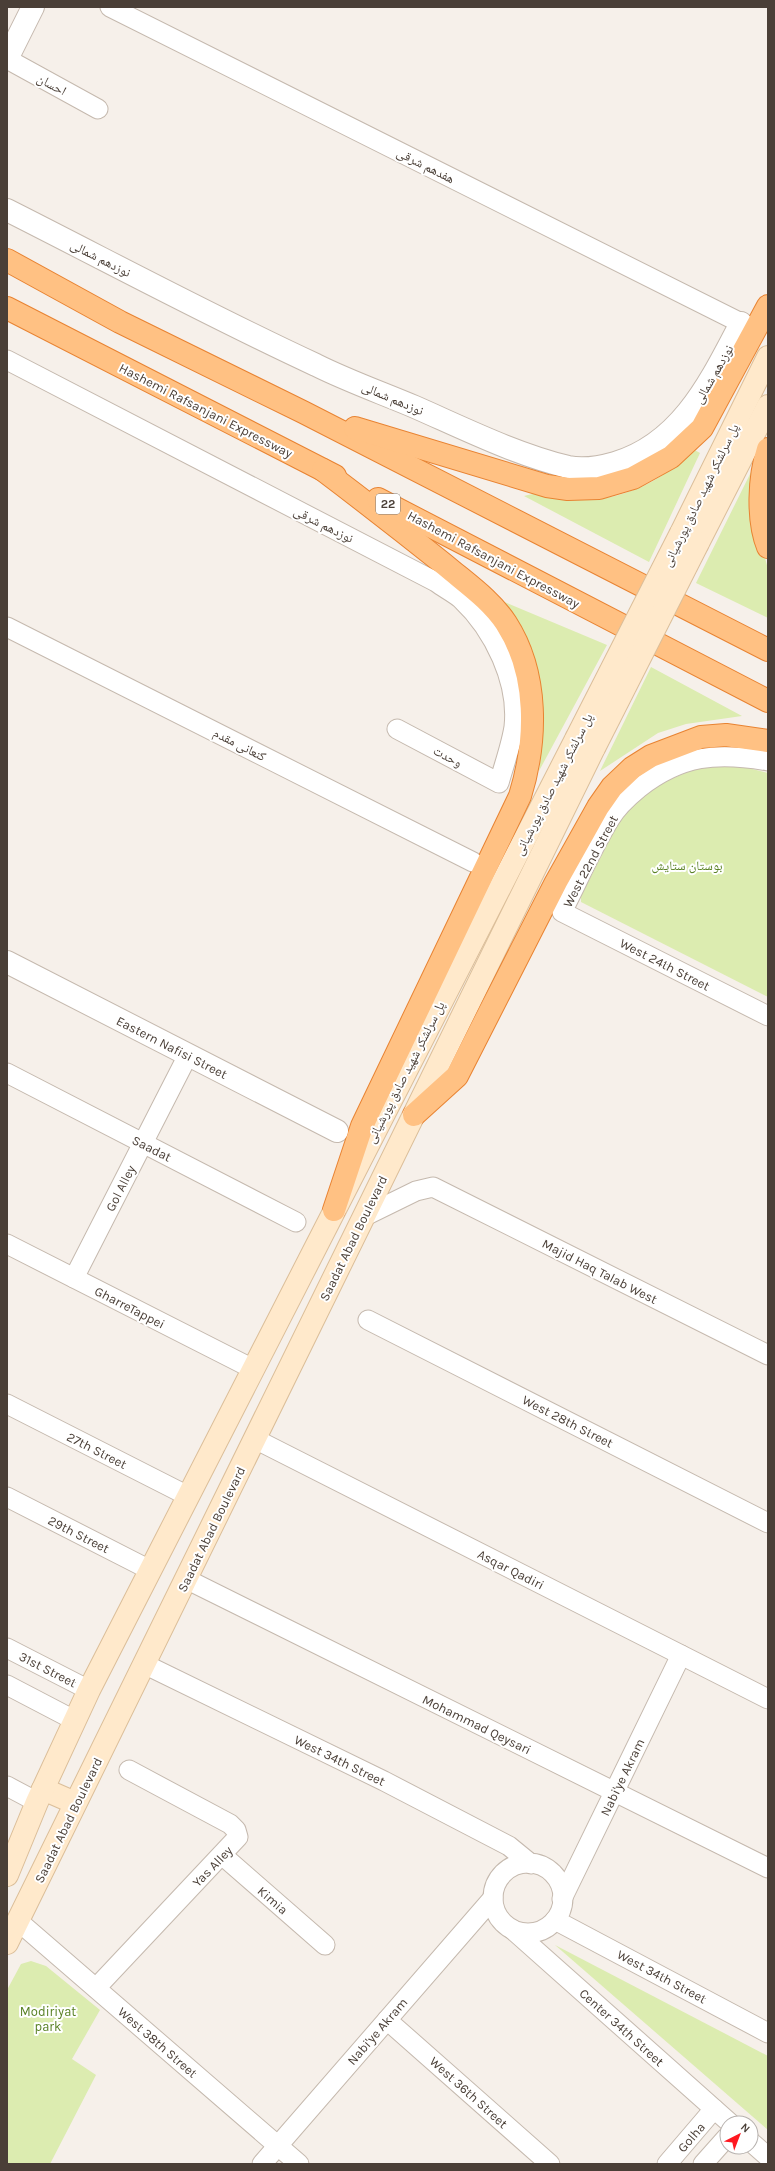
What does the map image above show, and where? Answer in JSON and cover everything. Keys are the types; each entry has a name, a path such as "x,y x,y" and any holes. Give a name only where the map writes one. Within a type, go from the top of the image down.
{"highway":[{"path":"7,260 120,322 303,412 768,650"},
{"path":"303,412 534,483 568,489 599,488 633,478 645,472 671,457 689,442 702,428 768,306"},
{"name":"Hashemi Rafsanjani Expressway","path":"7,308 768,701"},
{"path":"768,450 763,464 760,504 768,547"},
{"path":"323,470 396,526 465,582 486,600 506,623 519,650 528,678 532,725 527,773 520,796 362,1126 334,1210"},
{"path":"414,1115 457,1076 556,882 598,807 612,787 632,768 650,756 701,737 726,735 768,741"}],"main road":[{"name":"پل سرلشکر شهید صادق پورشیانی","path":"690,538 768,357"},
{"name":"پل سرلشکر شهید صادق پورشیانی","path":"334,1210 585,744 690,538 768,406"},
{"name":"پل سرلشکر شهید صادق پورشیانی","path":"414,1115 585,744"},
{"name":"Saadat Abad Boulevard","path":"7,1943 414,1115"},
{"path":"7,1875 74,1720 334,1210"},
{"path":"40,1796 75,1804"}],"street":[{"path":"7,24 16,7"},
{"path":"7,59 33,7"},
{"name":"هفدهم شرقی","path":"110,7 741,323"},
{"name":"احسان","path":"7,59 98,109"},
{"name":"نوزدهم شمالی","path":"7,210 316,366 516,450 570,467 588,468 615,463 640,453 662,439 682,421 701,397 741,323"},
{"name":"نوزدهم شرقی","path":"7,360 436,582 461,599 480,620 494,642 507,671 514,700 514,728 499,783"},
{"name":"کنعانی مقدم","path":"7,627 473,862"},
{"name":"وحدت","path":"397,729 499,783"},
{"name":"West 22nd Street","path":"562,912 610,819 625,800 653,777 682,762 710,756 738,756 768,761"},
{"name":"West 24th Street","path":"562,912 768,1016"},
{"name":"Eastern Nafisi Street","path":"7,962 337,1132"},
{"name":"Gol Alley","path":"74,1278 188,1055"},
{"name":"Saadat","path":"7,1073 296,1222"},
{"name":"Majid Haq Talab West","path":"364,1217 416,1190 433,1187 768,1355"},
{"name":"GharreTappei","path":"7,1244 253,1369"},
{"name":"West 28th Street","path":"368,1320 768,1523"},
{"name":"27th Street","path":"7,1404 188,1496"},
{"name":"Asqar Qadiri","path":"254,1439 768,1699"},
{"name":"29th Street","path":"7,1497 150,1570"},
{"name":"Mohammad Qeysari","path":"186,1579 768,1868"},
{"name":"31st Street","path":"7,1648 89,1690"},
{"name":"Nabi'ye Akram","path":"562,1900 681,1655"},
{"name":"West 34th Street","path":"144,1664 384,1781 509,1846 532,1864"},
{"path":"7,1685 74,1720"},
{"name":"Yas Alley","path":"96,1988 238,1837 236,1830 230,1824 129,1770"},
{"path":"7,1786 40,1796"},
{"name":"Kimia","path":"222,1855 325,1944"},
{"path":"521,1864 532,1864 550,1872 556,1879 561,1889 562,1900 560,1910 555,1920 547,1928 536,1932 524,1933 513,1930 503,1923 496,1914 493,1898 496,1883 502,1874 521,1864"},
{"name":"Nabi'ye Akram","path":"262,2164 493,1898"},
{"name":"West 38th Street","path":"18,1920 299,2164"},
{"name":"West 34th Street","path":"555,1920 768,2033"},
{"name":"Center 34th Street","path":"513,1930 721,2115"},
{"name":"West 36th Street","path":"387,2020 550,2164"},
{"name":"Golha","path":"667,2164 714,2109"},
{"name":"Golha","path":"702,2164 719,2146"},
{"path":"759,2149 768,2157"}],"green space":[{"path":"693,449 700,453 649,562 524,496 531,494 546,494 585,499 600,499 629,492 658,478 683,460"},
{"path":"752,470 754,517 768,569 768,618 696,583"},
{"path":"502,601 607,645 539,771 542,744 542,710"},
{"path":"651,667 742,716 686,724 658,733 600,771"},
{"name":"بوستان ستایش","path":"733,764 768,773 768,997 581,902 581,896 622,815 653,787 692,770"},
{"path":"555,1945 768,2056 768,2130 759,2122 759,2115 751,2115"},
{"name":"Modiriyat park","path":"31,1961 46,1966 100,2010 72,2059 96,2075 50,2164 7,2164 7,1990 21,1964"}]}
